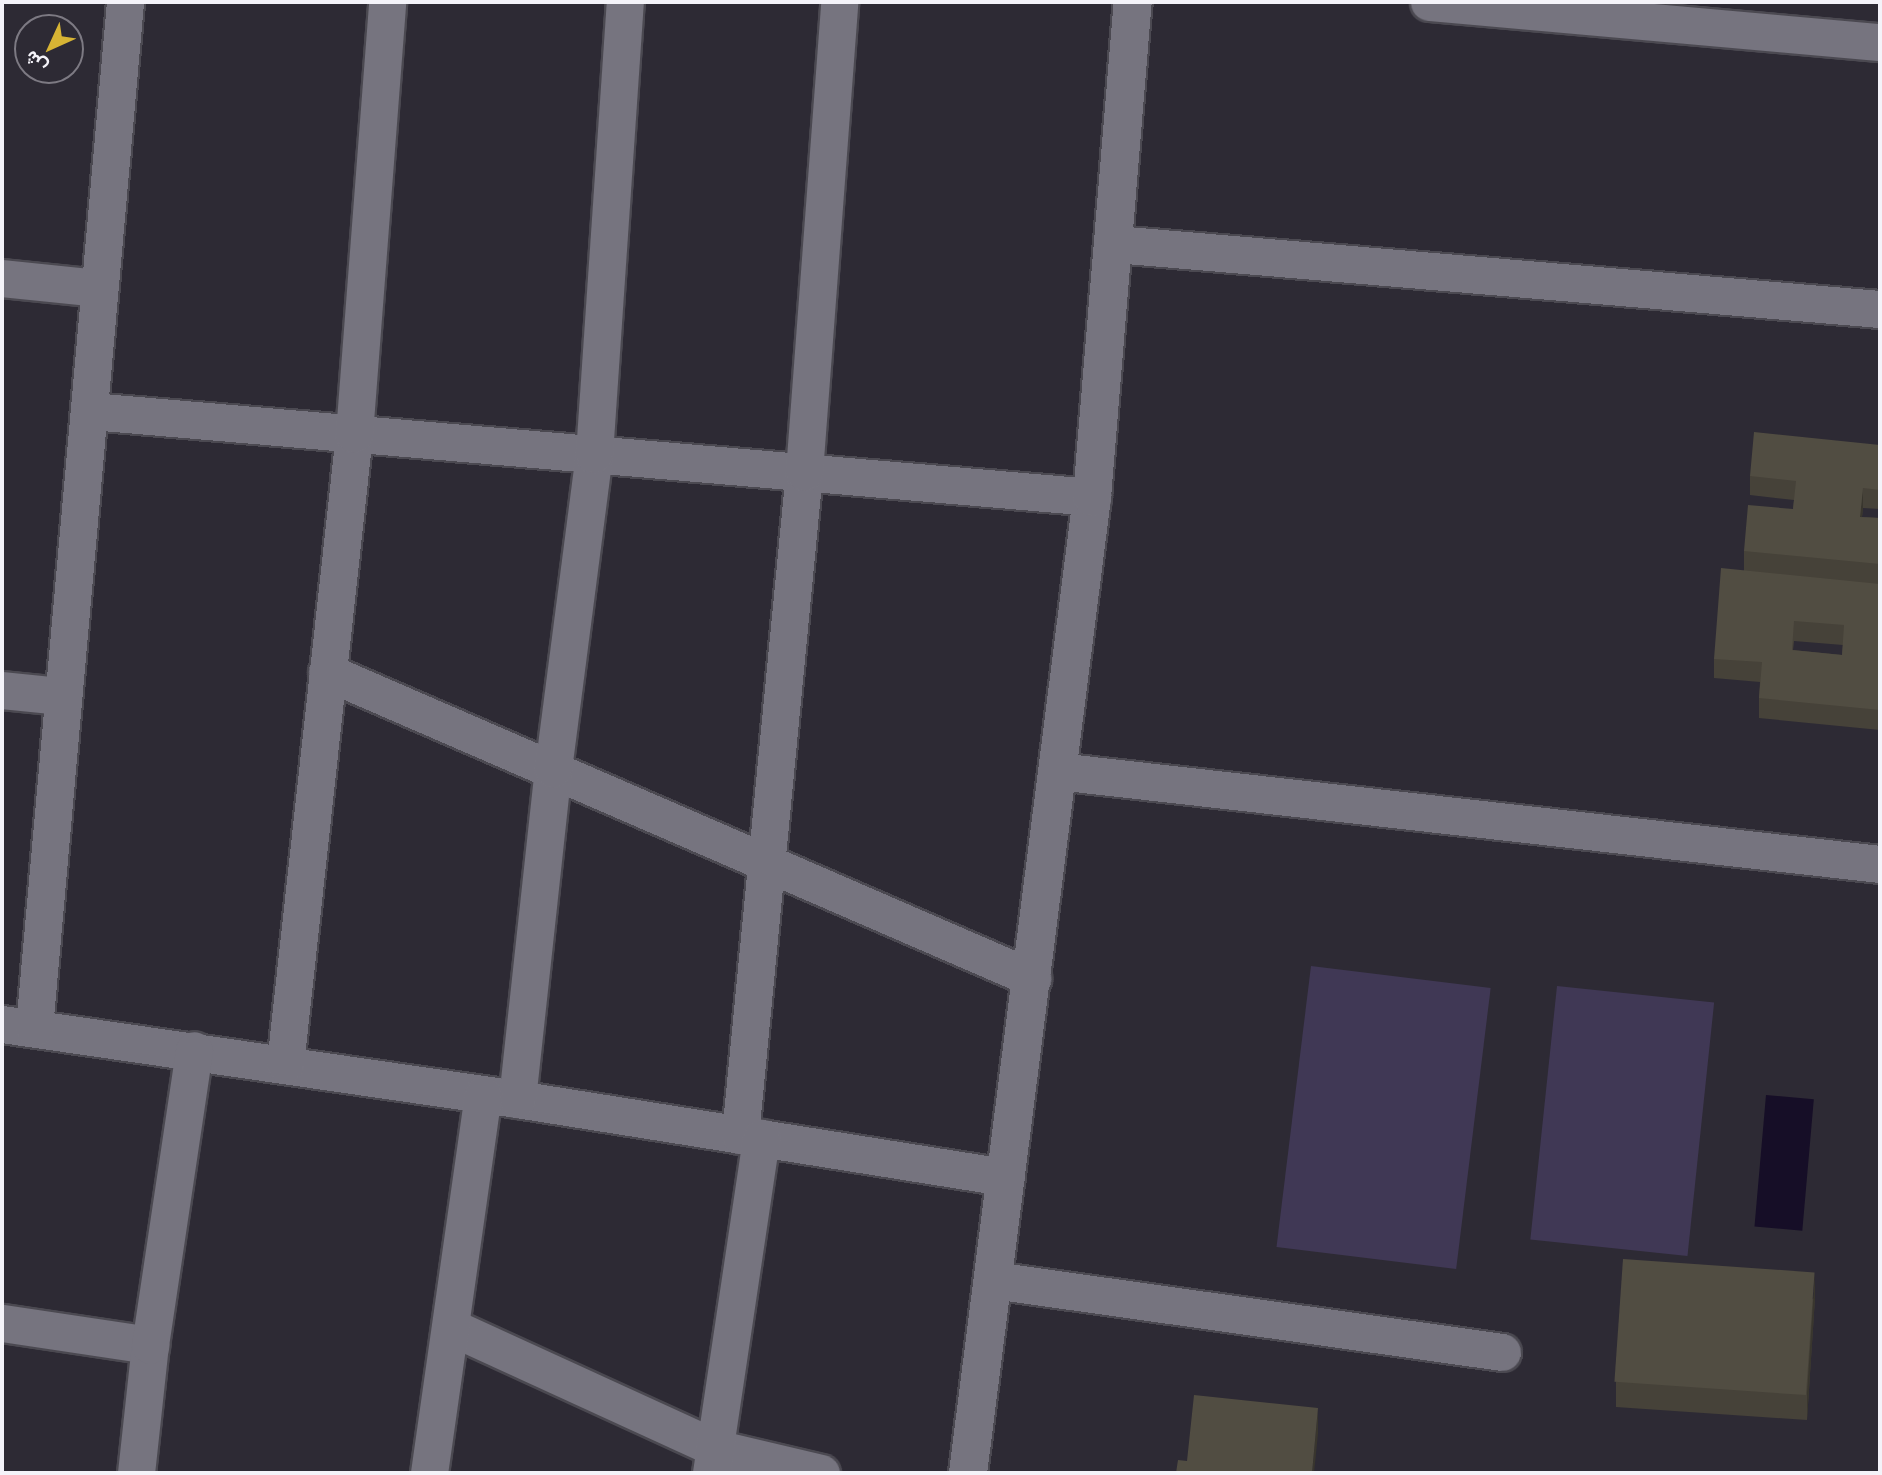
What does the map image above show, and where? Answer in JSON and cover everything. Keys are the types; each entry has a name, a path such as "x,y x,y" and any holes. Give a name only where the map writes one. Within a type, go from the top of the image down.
{"street":[{"path":"125,2 98,288 91,411 61,696 18,1026 194,1050 1006,1177"},
{"path":"285,1064 354,434 387,2"},
{"path":"429,1473 450,1327 500,1097 553,769 594,454 625,2"},
{"path":"713,1461 750,1136 764,861 804,472 839,2"},
{"path":"968,1473 1092,496 1133,2"},
{"path":"1429,2 1880,42"},
{"path":"1115,244 1880,309"},
{"path":"2,278 98,288"},
{"path":"91,411 1092,496"},
{"path":"327,671 1031,978"},
{"path":"2,690 61,696"},
{"path":"1057,771 1880,864"},
{"path":"136,1473 150,1345 194,1050"},
{"path":"993,1280 1502,1352"},
{"path":"2,1323 150,1345"},
{"path":"450,1327 713,1461 821,1473"}],"shaded area":[{"path":"1311,966 1491,988 1456,1269 1277,1247"},
{"path":"1557,986 1714,1003 1687,1256 1530,1240"},
{"path":"1766,1095 1814,1099 1802,1231 1754,1226"}],"building":[{"path":"1754,432 1880,445 1880,490 1863,488 1860,517 1880,518 1880,564 1744,551 1748,505 1793,509 1796,481 1750,476"},
{"path":"1721,568 1880,584 1880,710 1759,698 1762,662 1714,659","holes":["1794,621 1844,625 1842,655 1792,650"]},
{"path":"1623,1259 1815,1272 1806,1395 1614,1382"},
{"path":"1194,1395 1318,1408 1312,1473 1176,1473 1178,1460 1187,1461"}]}
